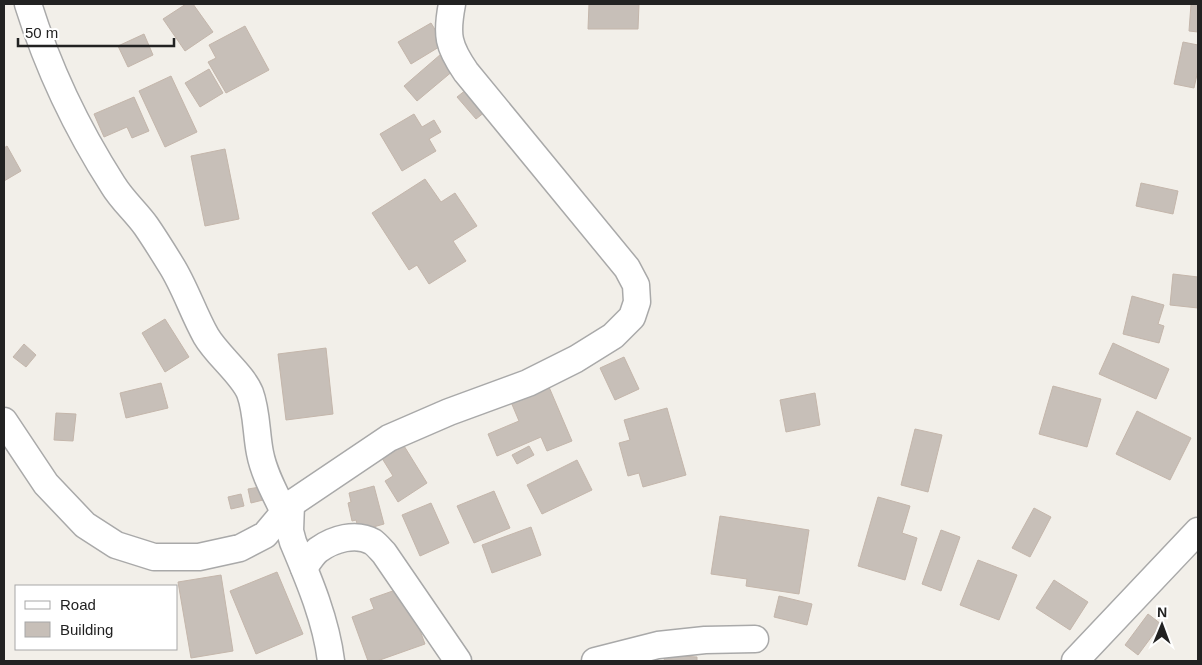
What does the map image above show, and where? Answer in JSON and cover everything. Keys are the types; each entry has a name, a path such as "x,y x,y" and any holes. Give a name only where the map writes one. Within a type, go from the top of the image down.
{"street":[{"path":"28,4 36,31 56,81 114,187 146,226 172,267 186,292 199,324 213,348 250,392 257,422 260,452 266,475 287,508 290,531 320,612 331,661"},
{"path":"240,548 265,535 287,508 389,438 449,412 528,383 576,359 613,336 632,317 637,302 636,285 627,268 457,60 451,48 448,34 452,4"},
{"path":"4,421 46,484 85,525 116,545 154,556 199,557 240,548 278,548 291,551 301,562"},
{"path":"1075,661 1198,531"},
{"path":"301,562 339,539 348,537 362,538 373,543 384,553 458,661"},
{"path":"595,661 658,646 704,640 755,639"}],"building":[{"path":"186,4 193,4 213,32 185,51 163,19"},
{"path":"589,4 639,4 638,29 588,29"},
{"path":"1191,4 1198,4 1198,32 1189,31"},
{"path":"431,23 444,44 411,64 398,42"},
{"path":"245,26 269,70 226,93 208,62 216,58 209,45"},
{"path":"144,34 153,55 128,67 118,46"},
{"path":"1183,42 1198,45 1198,70 1194,88 1174,84"},
{"path":"441,54 454,70 417,101 404,86"},
{"path":"209,69 223,93 200,107 185,83"},
{"path":"171,76 197,132 165,147 139,91"},
{"path":"471,86 490,108 476,119 457,97"},
{"path":"134,97 149,131 132,138 127,127 104,137 94,114"},
{"path":"414,114 422,127 434,120 441,132 429,139 436,151 402,171 380,134"},
{"path":"7,146 21,171 4,181 4,148"},
{"path":"225,149 239,219 205,226 191,156"},
{"path":"425,179 441,202 455,193 477,226 453,241 466,261 429,284 417,265 409,270 372,213"},
{"path":"1141,183 1178,191 1173,214 1136,206"},
{"path":"1173,274 1198,277 1198,308 1170,305"},
{"path":"1132,296 1164,305 1158,324 1164,326 1159,343 1123,334"},
{"path":"165,319 189,357 165,372 142,333"},
{"path":"1113,343 1169,369 1156,399 1099,374"},
{"path":"24,344 36,355 26,367 13,357"},
{"path":"326,348 333,414 286,420 278,354"},
{"path":"624,357 639,389 615,400 600,368"},
{"path":"161,383 168,408 126,418 120,393"},
{"path":"1053,386 1101,399 1087,447 1039,434"},
{"path":"549,387 572,441 547,451 541,437 497,456 488,434 519,421 511,402"},
{"path":"815,393 820,425 786,432 780,400"},
{"path":"667,408 686,475 643,487 639,473 628,476 619,443 630,440 624,420"},
{"path":"1137,411 1191,438 1170,480 1116,454"},
{"path":"56,413 76,414 73,441 54,440"},
{"path":"915,429 942,435 928,492 901,485"},
{"path":"401,441 427,483 398,502 385,481 393,476 380,455"},
{"path":"529,446 534,455 517,464 512,455"},
{"path":"577,460 592,490 542,514 527,485"},
{"path":"374,486 384,524 359,531 356,520 352,521 348,503 351,502 349,493"},
{"path":"260,487 263,500 251,503 248,489"},
{"path":"494,491 510,528 474,543 457,506"},
{"path":"241,494 244,506 231,509 228,497"},
{"path":"878,497 910,506 902,533 917,538 905,580 858,566"},
{"path":"431,503 449,543 420,556 402,515"},
{"path":"1034,508 1051,517 1030,557 1012,548"},
{"path":"720,516 809,530 799,594 746,586 747,579 711,574"},
{"path":"531,527 541,555 492,573 482,545"},
{"path":"941,530 960,537 941,591 922,584"},
{"path":"978,560 1017,575 999,620 960,605"},
{"path":"277,572 303,634 256,654 230,591"},
{"path":"221,575 233,651 191,658 178,582"},
{"path":"1054,580 1088,602 1070,630 1036,608"},
{"path":"404,587 425,644 377,661 368,661 352,617 374,609 370,599"},
{"path":"779,596 812,604 807,625 774,617"},
{"path":"1148,614 1161,624 1138,655 1125,645"},
{"path":"665,655 697,657 697,661 664,661"}]}
